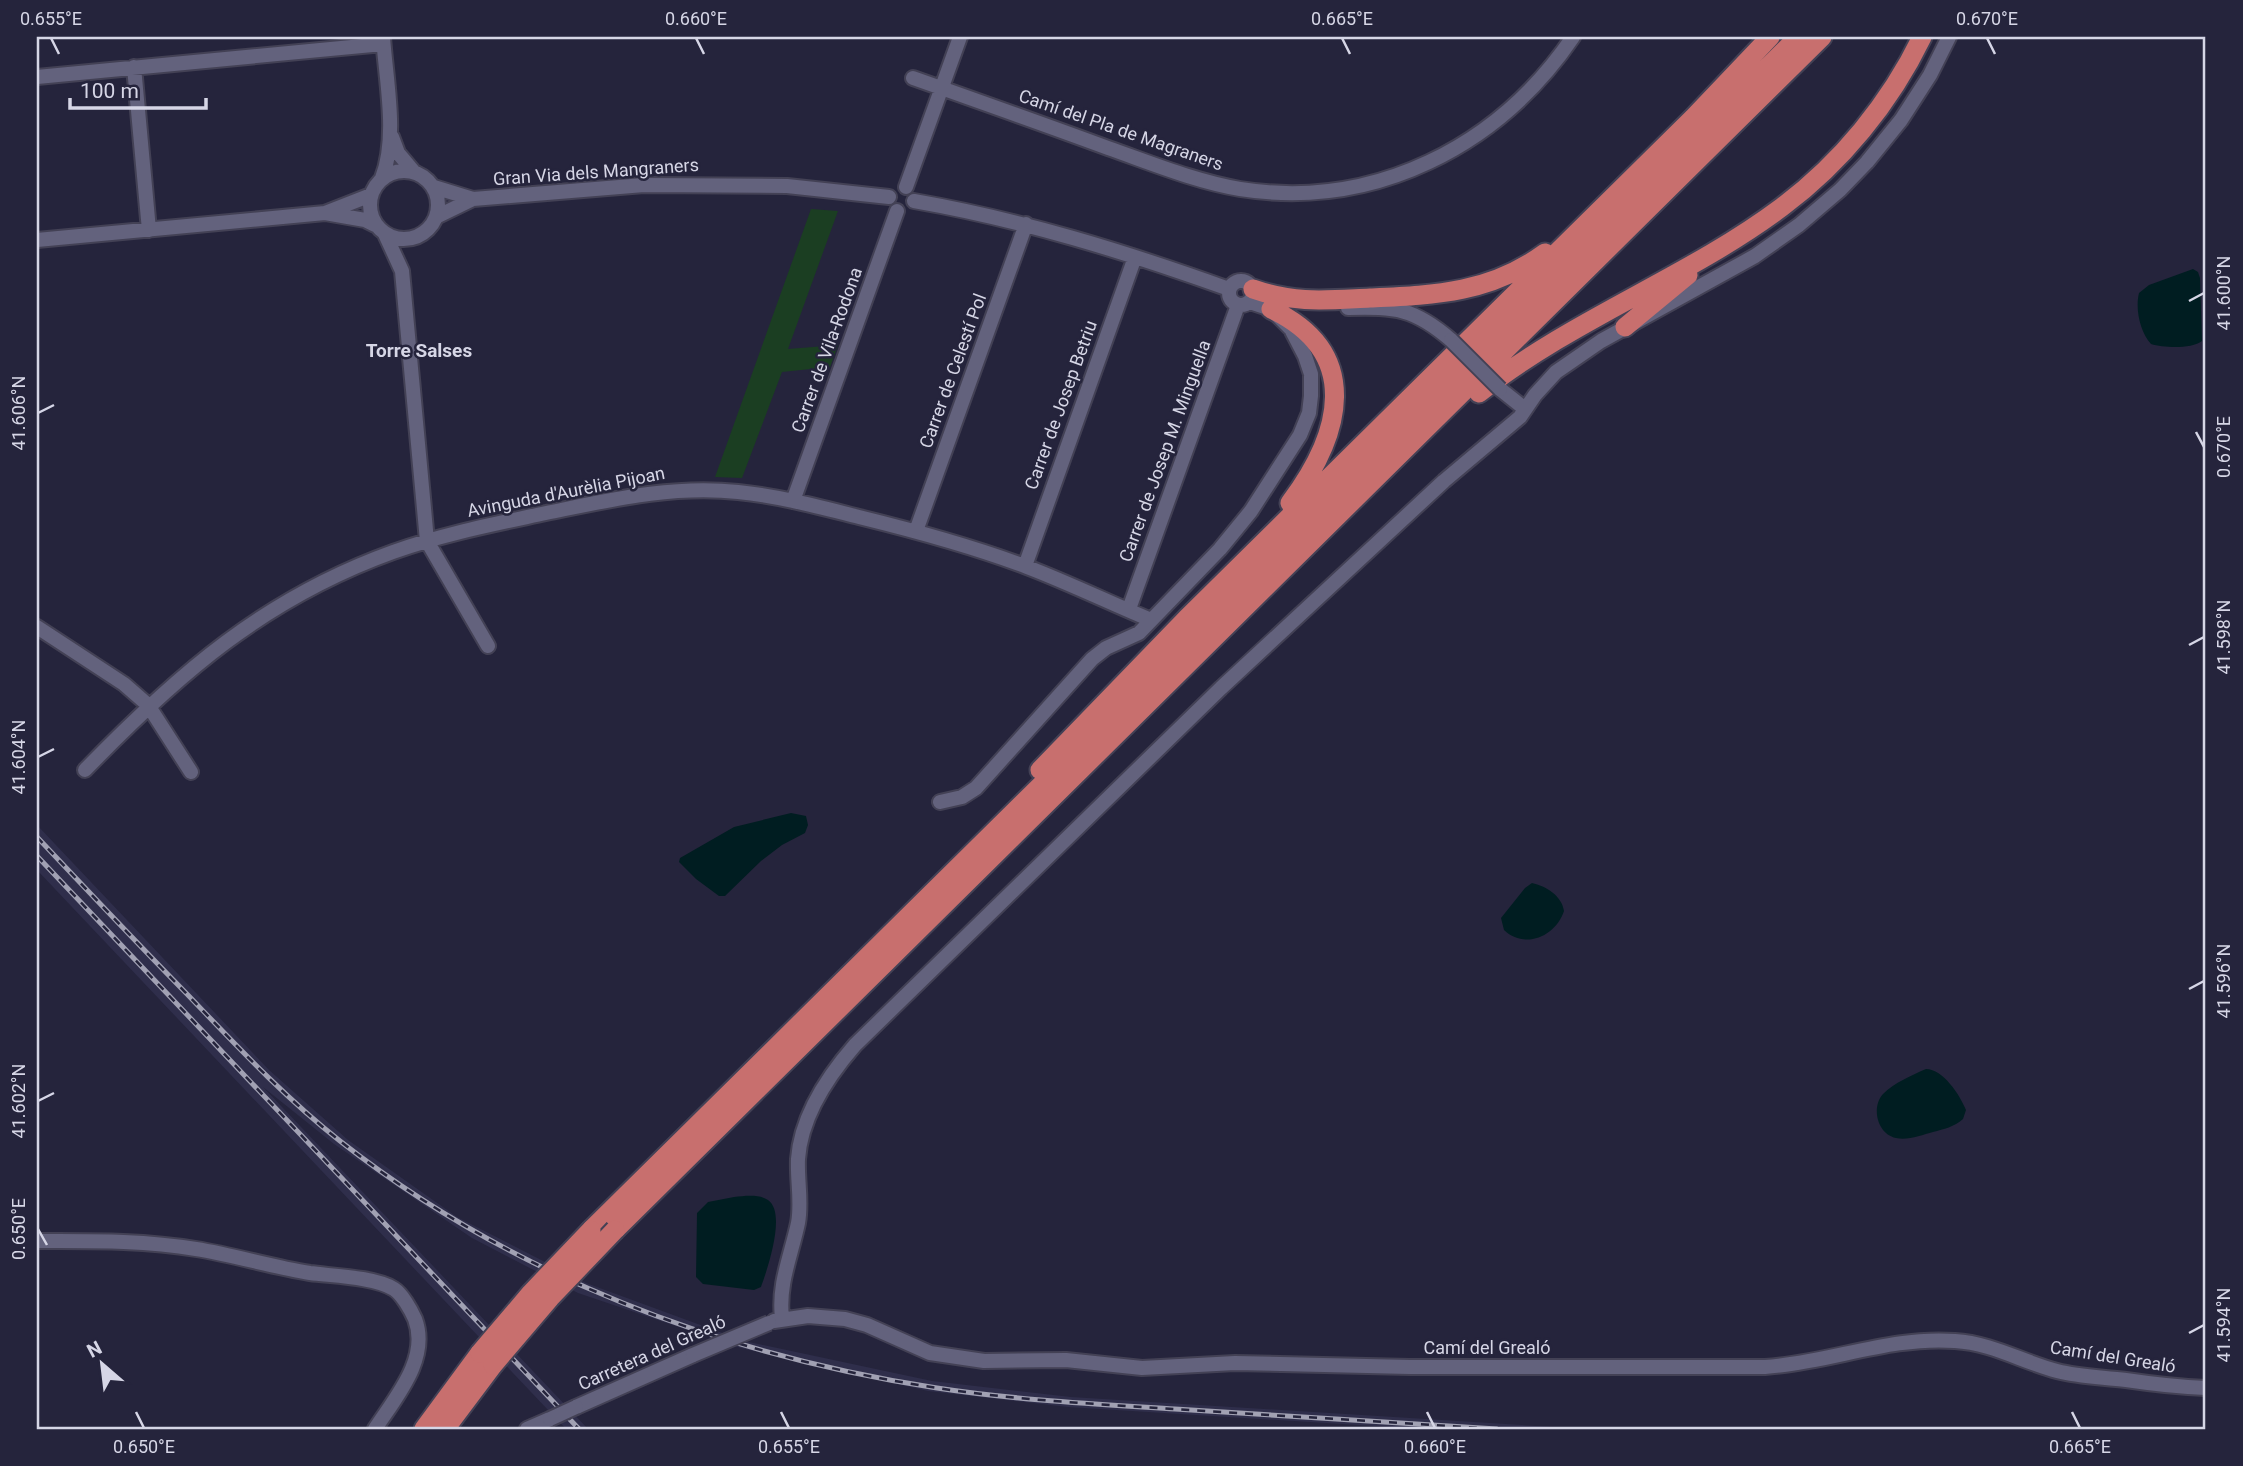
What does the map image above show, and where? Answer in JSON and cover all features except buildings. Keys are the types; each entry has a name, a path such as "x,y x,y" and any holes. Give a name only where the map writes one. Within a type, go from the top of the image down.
{"highway":[{"path":"779,1044 796,1019 1102,704 1726,85 1770,37"},
{"path":"445,1429 486,1359 540,1283 591,1230 1798,37"},
{"path":"424,1429 486,1359 550,1298 615,1230 1822,37"},
{"path":"1336,517 1353,509 1450,417 1517,364 1577,327 1727,243 1781,208 1840,155 1883,103 1922,37"},
{"path":"1249,298 1318,302 1433,295 1485,284 1522,268 1548,250 1626,178 1648,162"},
{"path":"1625,327 1727,243"},
{"path":"1102,704 1120,680 1274,523 1304,484 1330,432 1335,387 1320,346 1292,320 1271,309"}],"street":[{"path":"906,187 960,37"},
{"name":"Camí del Pla de Magraners","path":"914,78 1200,180 1260,191 1321,191 1363,185 1401,174 1471,138 1523,99 1548,72 1573,37"},
{"path":"776,1321 782,1283 800,1214 798,1166 801,1140 822,1091 847,1054 874,1024 948,956 1221,688 1444,481 1516,421 1556,372 1625,327 1742,264 1831,199 1867,162 1901,120 1930,75 1949,37"},
{"path":"37,77 383,40 390,129 389,157 382,178 371,195 369,209 402,271 427,541 488,646"},
{"path":"134,67 149,230"},
{"name":"Gran Via dels Mangraners","path":"390,129 398,153 414,172 433,187 473,199"},
{"path":"382,178 397,171 414,172"},
{"name":"Gran Via dels Mangraners","path":"37,240 325,213 365,220 395,239 411,239 426,232 436,217 473,199 618,186 691,184 787,187 889,197"},
{"path":"433,187 438,203 436,217"},
{"path":"906,187 913,192 915,201 908,210 897,211 892,207 889,197 894,189 906,187"},
{"name":"Gran Via dels Mangraners","path":"325,213 371,195"},
{"path":"915,201 1026,224 1229,289"},
{"name":"Carrer de Vila-Rodona","path":"793,501 897,211"},
{"name":"Carrer de Celestí Pol","path":"916,531 1026,224"},
{"name":"Carrer de Josep Betriu","path":"1025,566 1135,257"},
{"path":"940,802 962,797 976,788 1092,659 1106,648 1139,633 1245,520 1293,448 1306,421 1311,396 1308,364 1291,329 1271,309 1249,298 1243,281 1235,282 1229,289 1230,299 1249,298 1306,308 1400,311 1430,322 1500,389 1525,409"},
{"name":"Carrer de Josep M. Minguella","path":"1129,609 1249,298"},
{"name":"Avinguda d'Aurèlia Pijoan","path":"85,770 148,705 223,643 276,607 348,570 427,541 657,492 718,490 793,501 916,531 1025,566 1151,620"},
{"path":"37,627 124,684 148,705 191,772"},
{"path":"37,1241 136,1242 195,1249 307,1272 374,1282 394,1289 415,1318 419,1334 418,1348 415,1363 405,1382 375,1429"},
{"name":"Camí del Grealó","path":"776,1321 808,1316 845,1319 866,1325 920,1349 954,1358 984,1361 1066,1360 1142,1368 1235,1363 1434,1367 1765,1367 1798,1363 1875,1346 1952,1340 1987,1347 2071,1374 2206,1388"},
{"name":"Carretera del Grealó","path":"527,1429 776,1321"}],"shaded area":[{"path":"2193,269 2198,272 2200,278 2202,341 2178,347 2151,344 2139,320 2139,293 2149,285"},
{"path":"791,813 806,816 808,825 805,833 782,845 761,861 725,896 719,896 696,879 679,862 680,858 734,827"},
{"path":"37,825 269,1070 348,1140 457,1217 586,1283 744,1341 932,1381 1071,1397 1586,1429 1423,1429 1068,1407 928,1391 741,1348 578,1293 472,1238 334,1144 263,1087 588,1429 566,1429 37,870"},
{"path":"1532,883 1552,892 1564,911 1560,920 1547,933 1521,939 1504,930 1501,918"},
{"path":"1926,1069 1939,1073 1955,1090 1966,1110 1963,1119 1949,1127 1914,1137 1900,1139 1889,1135 1880,1126 1878,1119 1879,1099 1892,1086"},
{"path":"734,1197 764,1198 773,1207 776,1217 774,1242 767,1268 761,1287 754,1290 703,1284 696,1277 697,1213 708,1202"}],"green space":[{"path":"811,209 838,211 788,349 838,345 830,367 782,372 742,478 715,477"}],"railway":[{"path":"37,837 260,1069 340,1141 406,1189 476,1232 548,1270 622,1303 699,1331 777,1354 937,1388 1086,1403 1497,1429"},
{"path":"37,856 579,1429"}],"district":[{"name":"Torre Salses","path":"419,350"}]}
